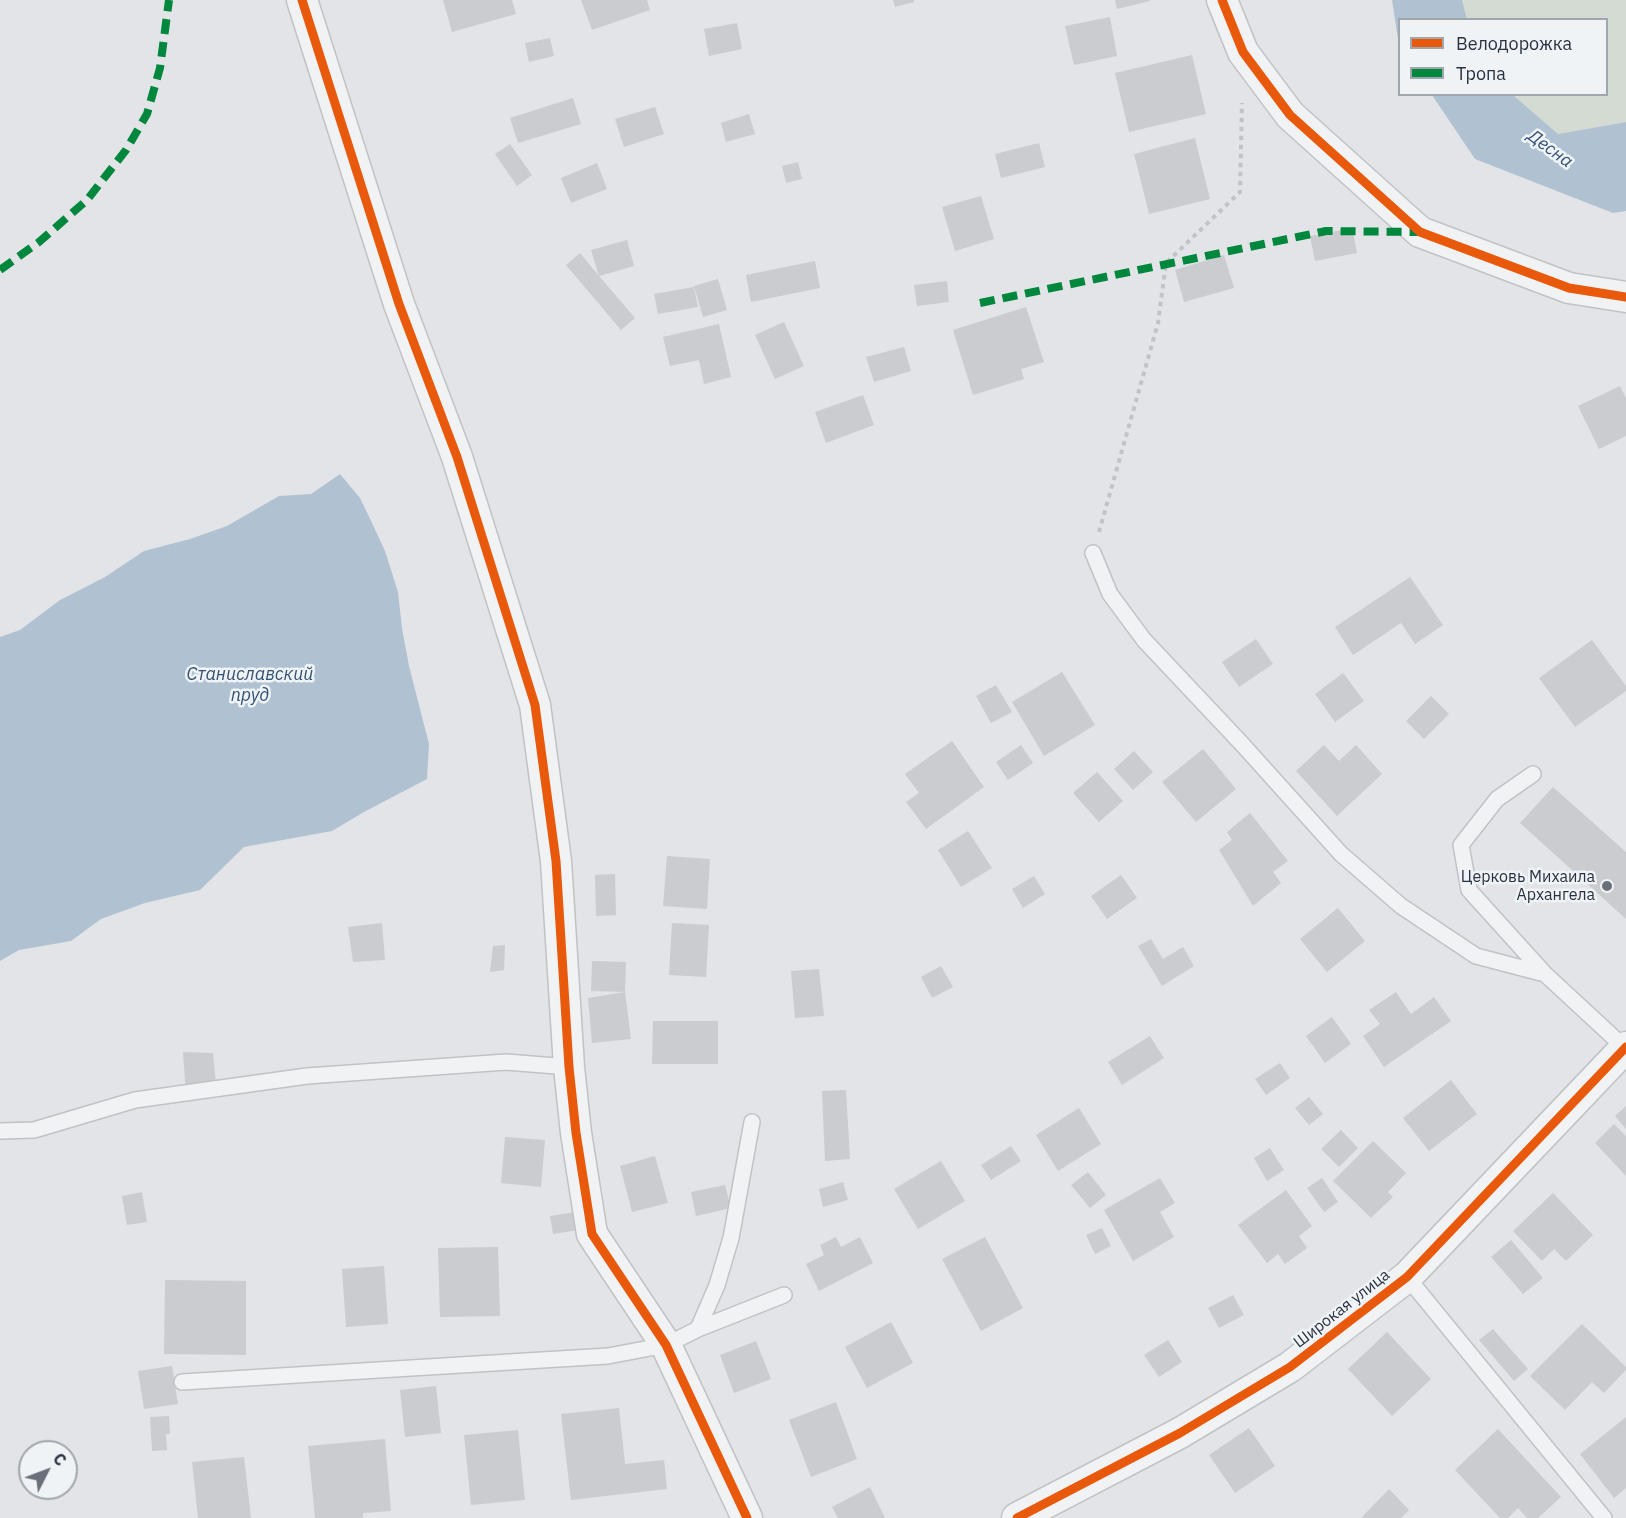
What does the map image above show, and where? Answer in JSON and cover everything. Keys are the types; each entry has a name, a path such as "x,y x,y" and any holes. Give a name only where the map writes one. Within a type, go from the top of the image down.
{"street":[{"path":"302,0 399,304 457,457 535,705 556,861 569,1067 576,1133 592,1234 666,1345 747,1518"},
{"path":"1222,0 1243,52 1290,115 1420,232 1569,288 1626,297"},
{"name":"Широкая улица","path":"1017,1518 1180,1433 1290,1367 1407,1277 1626,1047"}],"lane":[{"path":"1093,553 1110,594 1144,640 1341,854 1401,906 1476,956 1545,974"},
{"path":"1533,774 1497,799 1461,844 1469,890 1545,974 1626,1047"},
{"path":"0,1131 33,1130 135,1100 307,1076 506,1062 569,1067"},
{"path":"698,1329 717,1285 731,1238 752,1122"},
{"path":"1407,1277 1604,1518"},
{"path":"182,1382 608,1356 666,1345 698,1329 784,1295"}],"path":[{"path":"1093,553 1158,323 1166,263 1240,192 1242,98"}],"shaded area":[{"path":"1462,0 1626,0 1626,122 1558,134 1514,96 1608,96 1608,18 1467,18"}],"water":[{"path":"1392,0 1462,0 1467,18 1398,18 1398,39"},
{"name":"Десна","path":"1433,96 1514,96 1558,134 1626,122 1626,211 1613,213 1475,159"},
{"name":"Станиславский пруд","path":"340,474 360,498 385,551 398,592 409,666 429,744 427,779 332,831 244,847 200,890 145,903 101,919 71,941 19,950 0,961 0,637 20,630 60,600 105,577 144,551 227,526 279,496 311,494"}],"building":[{"path":"443,0 512,0 516,14 452,32"},
{"path":"581,0 647,0 650,10 592,30"},
{"path":"893,0 914,0 914,2 895,7"},
{"path":"1115,0 1150,0 1150,1 1117,9"},
{"path":"1110,17 1117,56 1074,65 1065,26"},
{"path":"737,23 742,49 709,56 704,29"},
{"path":"550,38 554,56 529,62 525,43"},
{"path":"1192,55 1206,114 1129,132 1115,73"},
{"path":"573,98 581,124 518,143 510,118"},
{"path":"655,107 664,134 624,147 615,119"},
{"path":"749,114 755,134 726,142 721,123"},
{"path":"1195,138 1210,199 1149,214 1134,154"},
{"path":"1039,143 1045,167 1001,178 995,154"},
{"path":"510,144 532,175 517,186 495,154"},
{"path":"798,162 802,179 786,183 782,166"},
{"path":"597,163 607,189 571,203 561,178"},
{"path":"981,196 994,239 955,251 942,207"},
{"path":"1352,228 1357,253 1315,261 1310,236"},
{"path":"627,240 634,266 599,276 591,250"},
{"path":"580,253 635,318 621,330 566,265"},
{"path":"1224,255 1234,288 1184,302 1175,270"},
{"path":"815,261 820,288 751,302 746,275"},
{"path":"718,279 727,310 703,317 694,286"},
{"path":"947,281 949,302 917,306 914,285"},
{"path":"694,287 698,307 658,314 654,294"},
{"path":"1026,307 1044,362 1021,369 1024,379 973,395 953,330"},
{"path":"784,322 804,366 775,379 755,335"},
{"path":"719,324 731,377 704,384 699,360 670,366 663,337"},
{"path":"904,347 911,371 874,382 866,357"},
{"path":"1620,386 1626,398 1626,436 1599,449 1578,406"},
{"path":"863,395 874,425 826,443 815,412"},
{"path":"1410,577 1443,625 1415,644 1401,623 1353,655 1335,627"},
{"path":"1256,639 1273,664 1239,687 1222,662"},
{"path":"1592,640 1626,686 1626,691 1575,727 1539,678"},
{"path":"1062,672 1095,725 1044,756 1012,702"},
{"path":"1343,673 1364,701 1335,722 1315,694"},
{"path":"996,685 1012,712 991,723 976,696"},
{"path":"1431,696 1449,714 1424,739 1406,721"},
{"path":"952,741 984,787 926,829 906,802 919,793 905,774"},
{"path":"1021,745 1033,763 1008,780 996,762"},
{"path":"1324,745 1339,761 1356,745 1382,774 1337,816 1296,771"},
{"path":"1203,749 1236,789 1196,822 1162,782"},
{"path":"1134,751 1153,772 1133,790 1114,769"},
{"path":"1097,772 1123,801 1099,822 1073,793"},
{"name":"Церковь Михаила Архангела","path":"1553,787 1626,852 1626,919 1520,823"},
{"path":"1250,813 1288,861 1273,872 1281,883 1253,906 1219,850 1232,840 1227,832"},
{"path":"968,831 992,868 961,887 938,850"},
{"path":"667,856 710,859 707,909 663,906"},
{"path":"615,874 616,915 596,916 595,875"},
{"path":"1121,875 1137,898 1107,919 1091,896"},
{"path":"1034,876 1045,894 1023,908 1012,889"},
{"path":"1338,908 1365,941 1327,972 1300,939"},
{"path":"382,923 385,960 353,962 348,927"},
{"path":"672,923 709,925 706,977 669,975"},
{"path":"1151,939 1163,959 1183,947 1194,966 1162,986 1138,946"},
{"path":"505,945 504,970 490,972 493,946"},
{"path":"592,961 626,962 625,992 591,991"},
{"path":"941,966 953,987 932,998 921,977"},
{"path":"819,969 824,1016 795,1018 791,971"},
{"path":"625,992 631,1039 592,1043 588,998"},
{"path":"1396,992 1411,1014 1434,997 1451,1021 1384,1067 1363,1036 1380,1024 1369,1010"},
{"path":"1332,1017 1351,1044 1325,1063 1306,1036"},
{"path":"653,1021 718,1021 718,1064 652,1064"},
{"path":"1150,1036 1164,1058 1122,1085 1108,1062"},
{"path":"183,1052 213,1053 217,1095 186,1094"},
{"path":"1280,1063 1290,1078 1266,1095 1255,1079"},
{"path":"1451,1080 1477,1114 1429,1151 1403,1118"},
{"path":"846,1090 850,1159 825,1161 822,1091"},
{"path":"1309,1097 1323,1114 1309,1125 1295,1108"},
{"path":"1626,1106 1626,1129 1615,1116"},
{"path":"1079,1108 1101,1144 1058,1171 1036,1135"},
{"path":"1614,1124 1626,1136 1626,1176 1595,1143"},
{"path":"1341,1130 1358,1148 1339,1167 1321,1149"},
{"path":"505,1137 545,1140 541,1187 501,1183"},
{"path":"1373,1141 1406,1173 1388,1192 1393,1197 1371,1218 1333,1181"},
{"path":"1011,1146 1021,1161 991,1180 981,1165"},
{"path":"1270,1148 1284,1170 1267,1181 1254,1158"},
{"path":"655,1156 668,1203 632,1212 620,1166"},
{"path":"941,1161 965,1201 918,1229 894,1189"},
{"path":"1088,1172 1106,1195 1090,1208 1071,1185"},
{"path":"1160,1178 1175,1203 1160,1212 1174,1237 1133,1261 1104,1210"},
{"path":"1322,1178 1338,1202 1324,1212 1307,1188"},
{"path":"843,1182 848,1200 823,1207 819,1189"},
{"path":"725,1185 731,1208 696,1216 691,1192"},
{"path":"1286,1190 1312,1226 1299,1236 1307,1248 1285,1264 1278,1254 1267,1263 1238,1225"},
{"path":"142,1192 147,1222 127,1225 122,1196"},
{"path":"1553,1193 1593,1235 1566,1261 1554,1249 1542,1261 1513,1231"},
{"path":"582,1211 585,1229 553,1234 550,1216"},
{"path":"1102,1228 1111,1246 1095,1254 1086,1235"},
{"path":"836,1237 841,1247 860,1237 873,1263 819,1291 806,1264 824,1255 820,1245"},
{"path":"985,1237 1023,1308 981,1331 942,1259"},
{"path":"1511,1240 1543,1278 1523,1294 1491,1257"},
{"path":"498,1247 500,1316 440,1317 438,1248"},
{"path":"384,1266 388,1324 346,1327 342,1269"},
{"path":"165,1280 246,1281 246,1355 164,1354"},
{"path":"1233,1295 1244,1315 1219,1328 1208,1308"},
{"path":"891,1322 913,1363 867,1388 845,1347"},
{"path":"1582,1324 1626,1367 1626,1370 1604,1393 1592,1382 1565,1410 1530,1376"},
{"path":"1493,1329 1528,1369 1514,1381 1479,1340"},
{"path":"1387,1332 1431,1379 1392,1416 1348,1369"},
{"path":"1168,1340 1182,1362 1159,1377 1144,1355"},
{"path":"756,1341 771,1379 734,1393 720,1355"},
{"path":"172,1366 178,1404 144,1409 138,1371"},
{"path":"436,1386 441,1433 405,1437 400,1390"},
{"path":"836,1402 857,1459 811,1477 789,1420"},
{"path":"619,1408 625,1464 664,1460 667,1489 571,1500 561,1414"},
{"path":"169,1416 170,1434 166,1434 167,1450 152,1451 150,1417"},
{"path":"1626,1417 1626,1488 1614,1498 1580,1454"},
{"path":"1249,1428 1275,1466 1235,1493 1209,1455"},
{"path":"1498,1429 1561,1497 1538,1518 1527,1518 1518,1508 1508,1518 1500,1518 1455,1470"},
{"path":"518,1430 525,1500 471,1505 464,1435"},
{"path":"385,1439 391,1511 363,1513 363,1518 315,1518 308,1446"},
{"path":"244,1457 251,1518 198,1518 192,1462"},
{"path":"870,1487 885,1518 838,1518 832,1507"},
{"path":"1389,1489 1409,1510 1401,1518 1363,1518 1362,1517"}],"marked path":[{"path":"0,270 39,242 87,200 126,150 147,114 160,68 169,0"},
{"path":"980,303 1326,231 1420,232"}],"cycle path":[{"path":"302,0 399,304 457,457 535,705 556,861 569,1067 576,1133 592,1234 666,1345 747,1518"},
{"path":"1222,0 1243,52 1290,115 1420,232 1569,288 1626,297"},
{"path":"1017,1518 1180,1433 1290,1367 1407,1277 1626,1047"}],"place":[{"name":"Церковь Михаила Архангела","path":"1607,886"}]}
